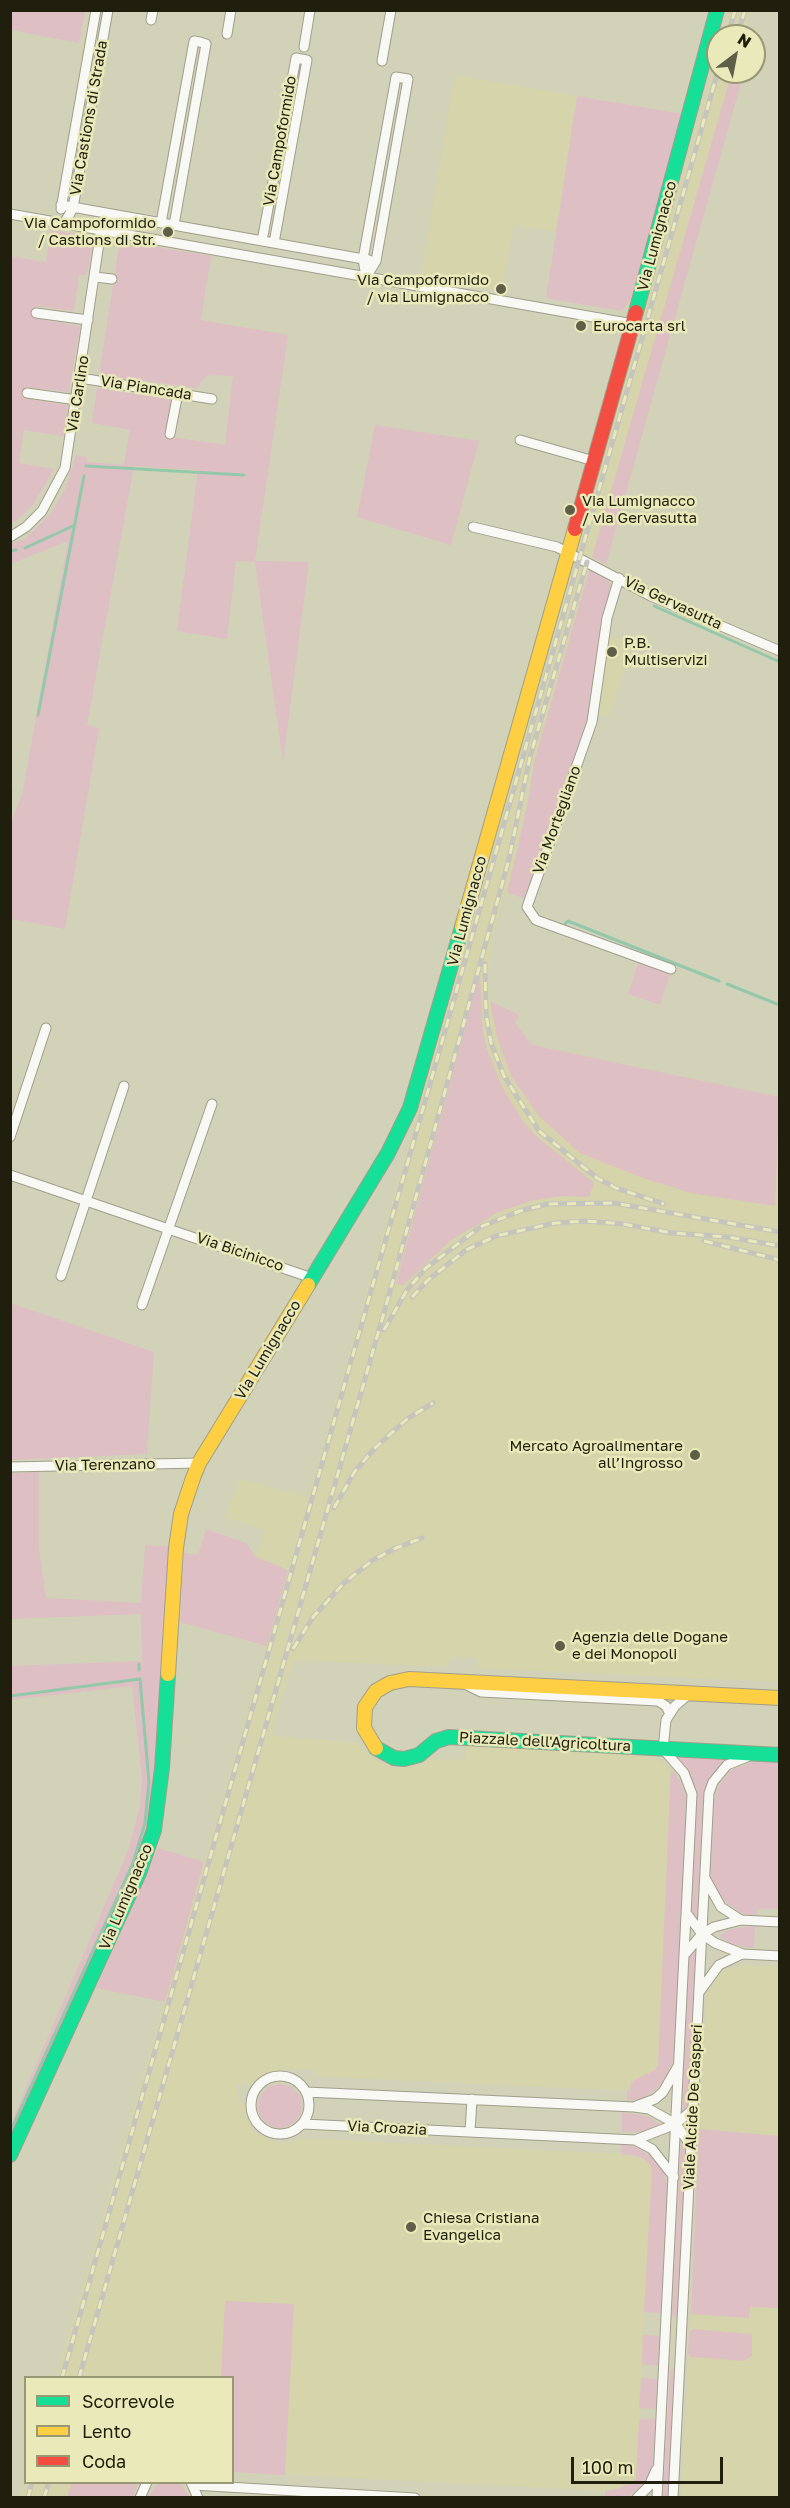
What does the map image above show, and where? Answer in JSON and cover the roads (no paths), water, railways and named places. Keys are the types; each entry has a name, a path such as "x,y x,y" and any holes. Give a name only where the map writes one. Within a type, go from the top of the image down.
{"main road":[{"name":"Via Lumignacco","path":"10,2155 139,1873 154,1830 162,1768 176,1548 181,1514 199,1463 388,1153 410,1107 633,324 717,10"},
{"name":"Piazzale dell'Agricoltura","path":"774,1754 449,1737 436,1741 419,1755 404,1759 383,1753 368,1739 364,1728 365,1707 370,1697 383,1685 409,1680 780,1698"}],"street":[{"name":"Via Castions di Strada","path":"64,224 61,206 96,10"},
{"name":"Via Castions di Strada","path":"64,224 73,208 108,10"},
{"path":"227,34 231,10"},
{"path":"304,47 310,10"},
{"path":"382,61 391,10"},
{"path":"161,223 194,41 206,44 174,225"},
{"name":"Via Campoformido","path":"262,241 296,58 307,60 274,243"},
{"path":"396,76 408,79 376,261 366,277 363,259 396,76"},
{"path":"61,206 376,261"},
{"path":"10,214 633,324"},
{"name":"Via Carlino","path":"10,537 33,521 58,484 67,462 101,230"},
{"path":"94,277 112,279"},
{"path":"36,313 88,320"},
{"name":"Via Piancada","path":"80,378 212,399"},
{"path":"27,393 77,400"},
{"path":"170,435 178,393"},
{"path":"520,440 594,461"},
{"path":"473,527 557,547 568,552"},
{"name":"Via Gervasutta","path":"568,552 651,596 780,651"},
{"name":"Via Mortegliano","path":"619,578 607,618 592,722 526,907 536,920 670,969"},
{"path":"10,1137 46,1029"},
{"path":"61,1276 124,1086"},
{"path":"142,1305 212,1104"},
{"name":"Via Bicinicco","path":"10,1175 169,1227 312,1278"},
{"name":"Via Terenzano","path":"10,1467 199,1463"},
{"name":"Piazzale dell'Agricoltura","path":"463,1683 481,1692 658,1701 666,1706 670,1714"},
{"path":"663,1749 664,1727 670,1714 689,1694"},
{"name":"Viale Alcide De Gasperi","path":"657,2498 686,1953 692,1794 684,1773 663,1749"},
{"name":"Viale Alcide De Gasperi","path":"673,2498 709,1793 713,1782 727,1765 738,1759 774,1754"},
{"path":"704,1876 721,1907 741,1920"},
{"path":"687,1914 702,1934 715,1943 743,1954 780,1956"},
{"path":"686,1953 702,1934 714,1927 741,1920 780,1922"},
{"path":"698,1993 719,1965 743,1954"},
{"name":"Via Croazia","path":"634,2107 655,2099 663,2092 680,2061"},
{"name":"Via Croazia","path":"691,2146 676,2124 649,2109 634,2107 306,2092 293,2079 275,2077 259,2086 251,2102 255,2120 269,2132 287,2134 303,2124 635,2140 676,2124 693,2109"},
{"path":"303,2124 309,2109 306,2092"},
{"path":"471,2132 472,2099"},
{"path":"635,2140 652,2150 674,2177"},
{"path":"637,2498 650,2486 659,2462"},
{"path":"140,2498 146,2484"},
{"path":"198,2498 192,2484 414,2498"}],"waterway":[{"path":"86,466 244,475"},
{"path":"38,715 84,476"},
{"path":"25,548 75,525"},
{"path":"10,551 16,550"},
{"path":"654,606 780,662"},
{"path":"564,925 568,921 719,981"},
{"path":"727,984 777,1004"},
{"path":"139,1664 139,1670"},
{"path":"10,1696 140,1679 149,1782 145,1823 133,1863 10,2132"}],"railway":[{"path":"731,24 735,10"},
{"path":"741,24 745,10"},
{"path":"63,2376 714,84"},
{"path":"80,2376 389,1295 509,859 530,757 587,562"},
{"path":"485,964 486,1014 491,1043 504,1076 539,1131 597,1178 616,1188 664,1204"},
{"path":"384,1330 407,1290 426,1268 480,1227 520,1211 548,1204 614,1203 780,1232"},
{"path":"412,1297 428,1280 466,1250 496,1236 555,1223 586,1221 623,1224 672,1233 728,1237 780,1246"},
{"path":"704,1241 780,1260"},
{"path":"334,1508 355,1471 376,1447 407,1419 433,1403"},
{"path":"293,1649 313,1617 344,1583 373,1560 422,1538"},
{"path":"28,2498 32,2484"},
{"path":"44,2498 48,2484"}],"place":[{"name":"Via Campoformido / Castions di Str.","path":"168,232"},
{"name":"Via Campoformido / via Lumignacco","path":"501,289"},
{"name":"Eurocarta srl","path":"581,326"},
{"name":"Via Lumignacco / via Gervasutta","path":"570,510"},
{"name":"P.B. Multiservizi","path":"612,652"},
{"name":"Mercato Agroalimentare all’Ingrosso","path":"695,1455"},
{"name":"Agenzia delle Dogane e dei Monopoli","path":"560,1646"},
{"name":"Chiesa Cristiana Evangelica","path":"411,2227"}]}
